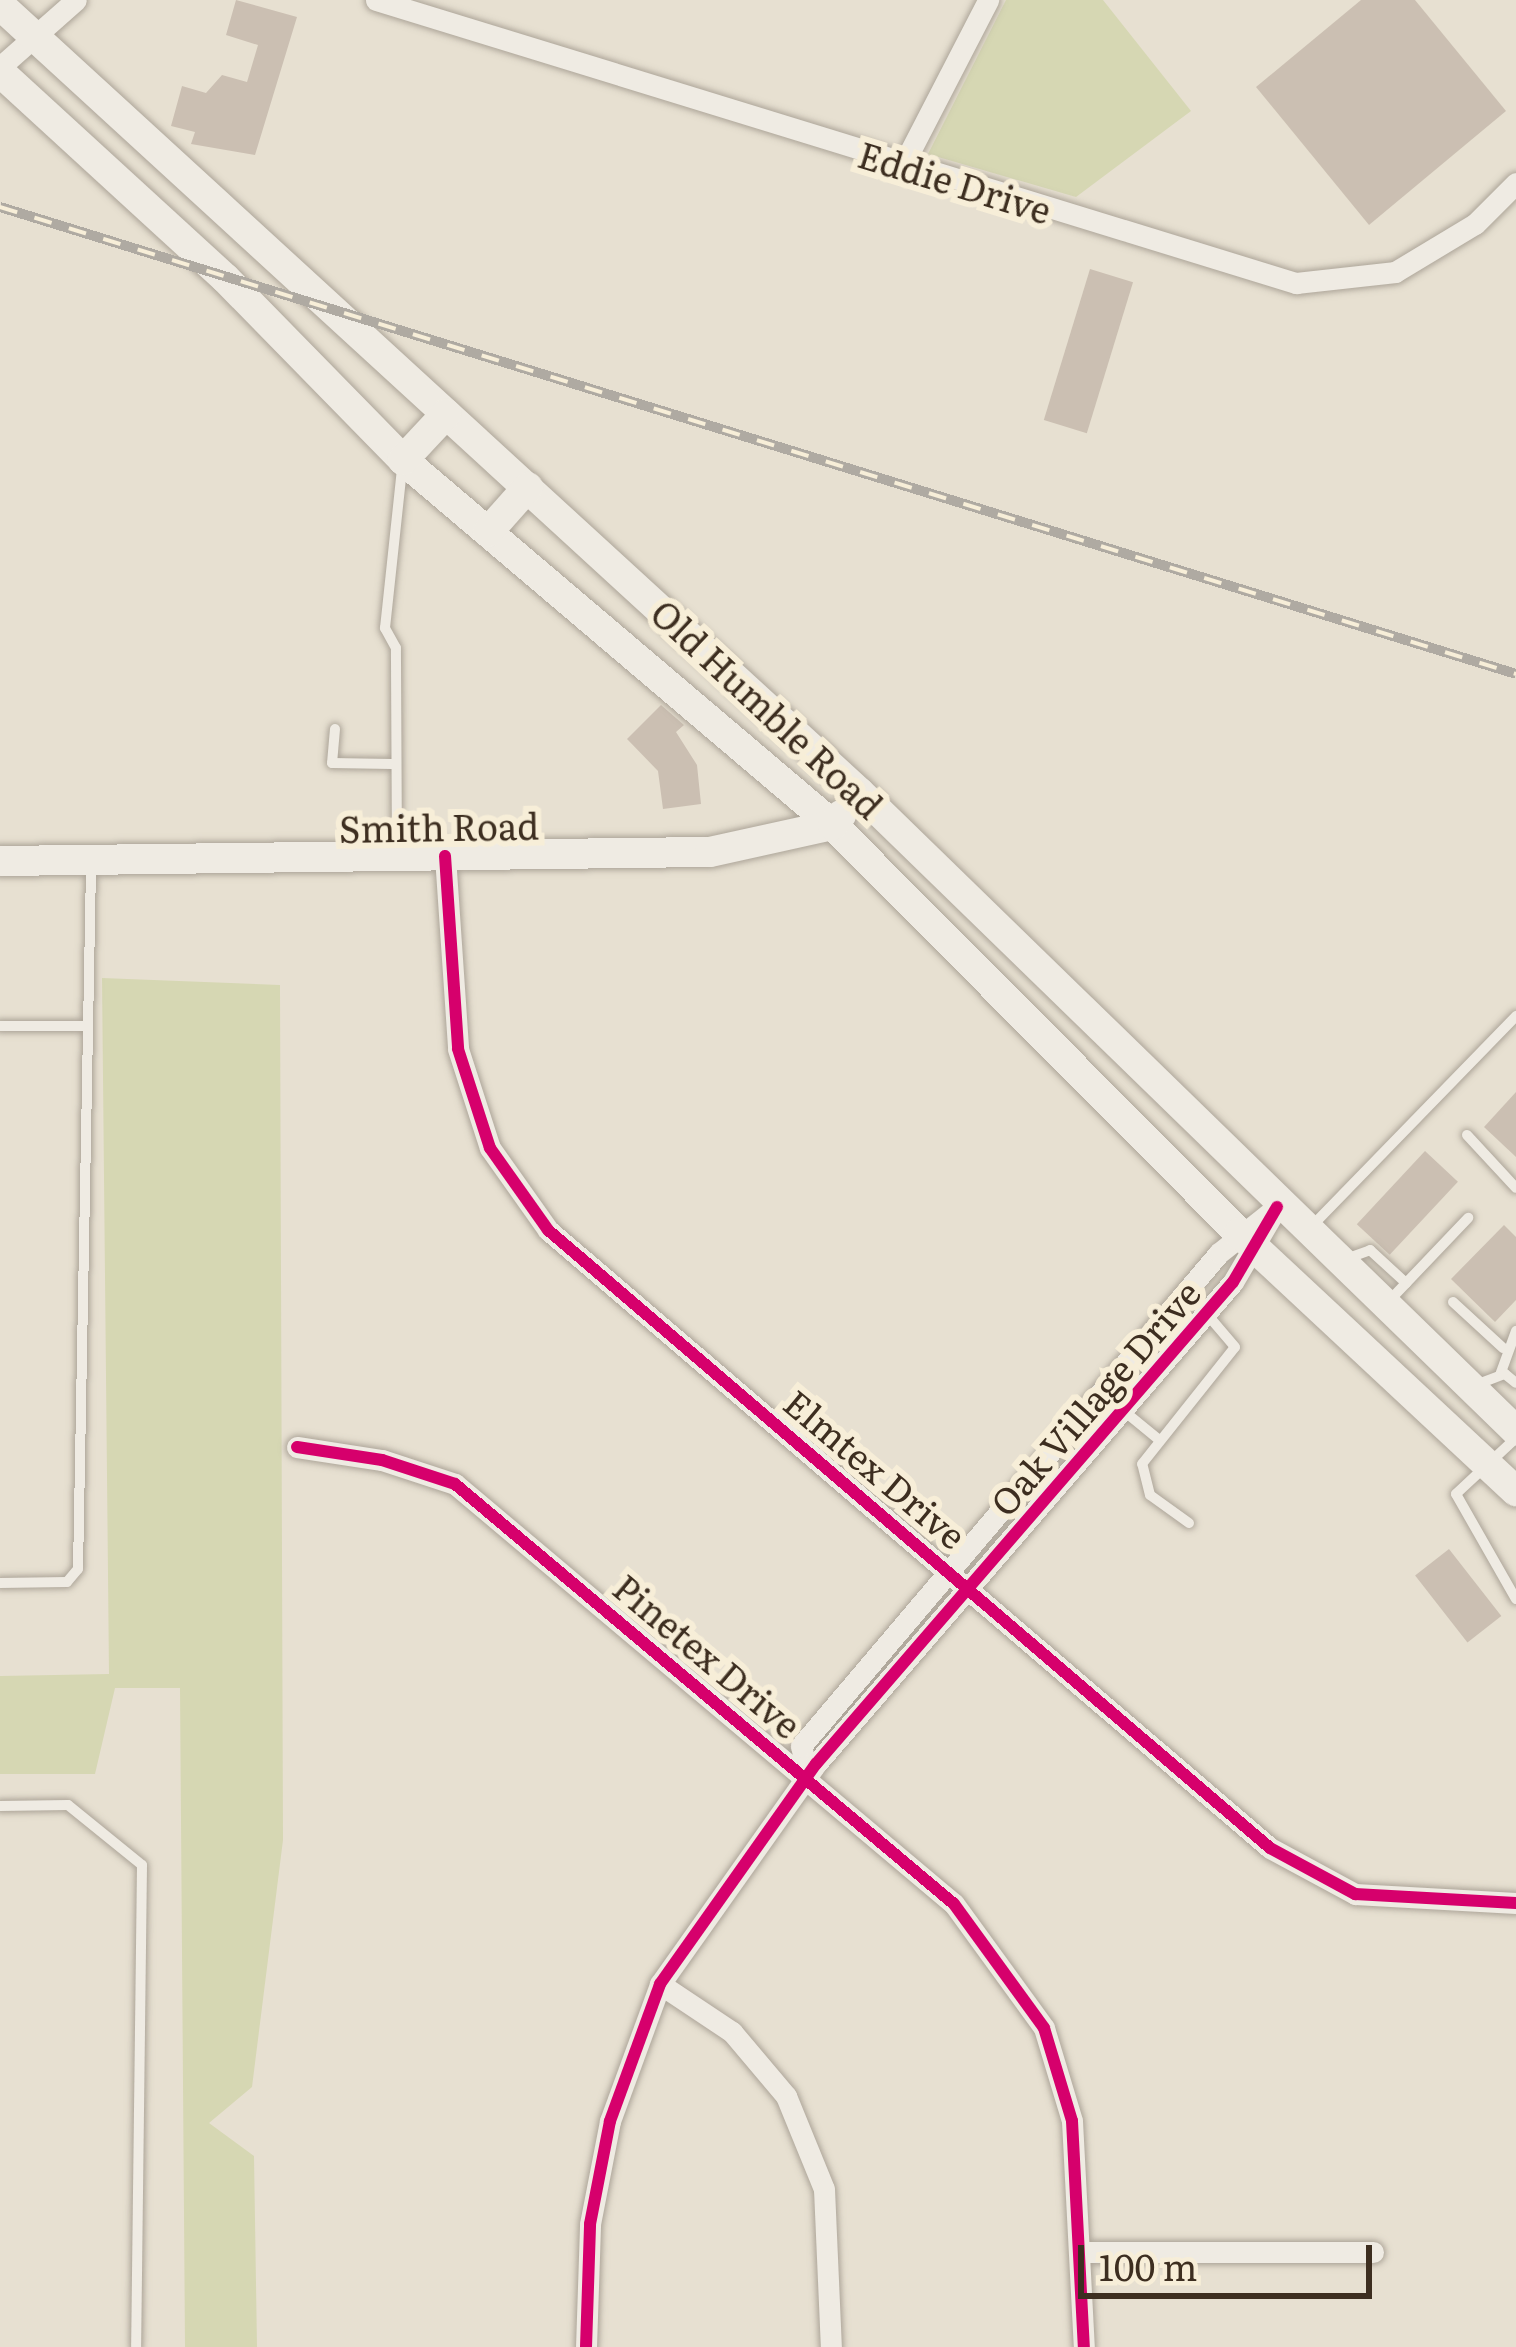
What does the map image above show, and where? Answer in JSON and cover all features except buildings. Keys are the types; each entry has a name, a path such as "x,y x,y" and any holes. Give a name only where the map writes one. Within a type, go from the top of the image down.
{"main road":[{"name":"Old Humble Road","path":"0,4 859,792 1304,1234 1516,1435"},
{"name":"Old Humble Road","path":"0,70 225,278 403,460 833,825 1036,1034 1516,1491"},
{"path":"403,460 446,414"},
{"path":"488,532 528,488"},
{"path":"833,825 859,792"},
{"name":"Smith Road","path":"0,861 710,852 833,825"},
{"path":"1036,1034 1069,1003"}],"street":[{"path":"0,70 32,35 76,0"},
{"name":"Eddie Drive","path":"376,0 444,10 904,165 1265,277 1331,285 1421,260 1516,184"},
{"path":"904,165 988,0"},
{"name":"Elmtex Drive","path":"446,856 448,987 490,1148 548,1230 1270,1848 1355,1894 1516,1903"},
{"name":"Oak Village Drive","path":"961,1579 1102,1393 1277,1207"},
{"name":"Oak Village Drive","path":"586,2347 590,2224 610,2121 660,1984 808,1779 801,1746 1123,1410 1206,1313 1249,1241"},
{"name":"Pinetex Drive","path":"297,1448 382,1460 455,1484 954,1904 1044,2028 1072,2121 1084,2252 1084,2347"},
{"path":"660,1984 732,2032 786,2096 824,2189 831,2347"},
{"path":"1084,2252 1373,2252"}],"lane":[{"path":"397,856 392,764 396,648 385,628 403,460"},
{"path":"335,729 332,764 392,764"},
{"path":"0,1582 67,1582 78,1569 91,860"},
{"path":"1304,1234 1516,1016"},
{"path":"0,1026 87,1026"},
{"path":"1467,1135 1516,1188"},
{"path":"1382,1308 1468,1218"},
{"path":"1337,1266 1362,1247 1406,1283"},
{"path":"1453,1302 1503,1348"},
{"path":"1189,1522 1142,1479 1159,1439 1235,1347 1206,1313"},
{"path":"1501,1375 1503,1348 1516,1331"},
{"path":"1470,1387 1501,1375 1516,1383"},
{"path":"1102,1393 1159,1439"},
{"path":"1516,1435 1456,1494 1516,1599"},
{"path":"0,1806 68,1805 142,1864 136,2347"}],"green space":[{"path":"1006,0 1103,0 1191,111 1076,197 928,154"},
{"path":"102,978 280,985 283,1840 252,2087 209,2123 254,2156 257,2347 185,2347 180,1688 115,1688 95,1774 0,1774 0,1676 109,1674"}],"railway":[{"path":"0,207 1516,674"}],"cycle path":[{"path":"445,856 458,1049 490,1148 548,1230 1270,1848 1355,1894 1516,1903"},
{"path":"586,2347 590,2224 610,2121 660,1984 816,1764 1233,1282 1277,1207"},
{"path":"297,1447 382,1460 455,1484 954,1904 1044,2028 1072,2121 1084,2347"}]}
